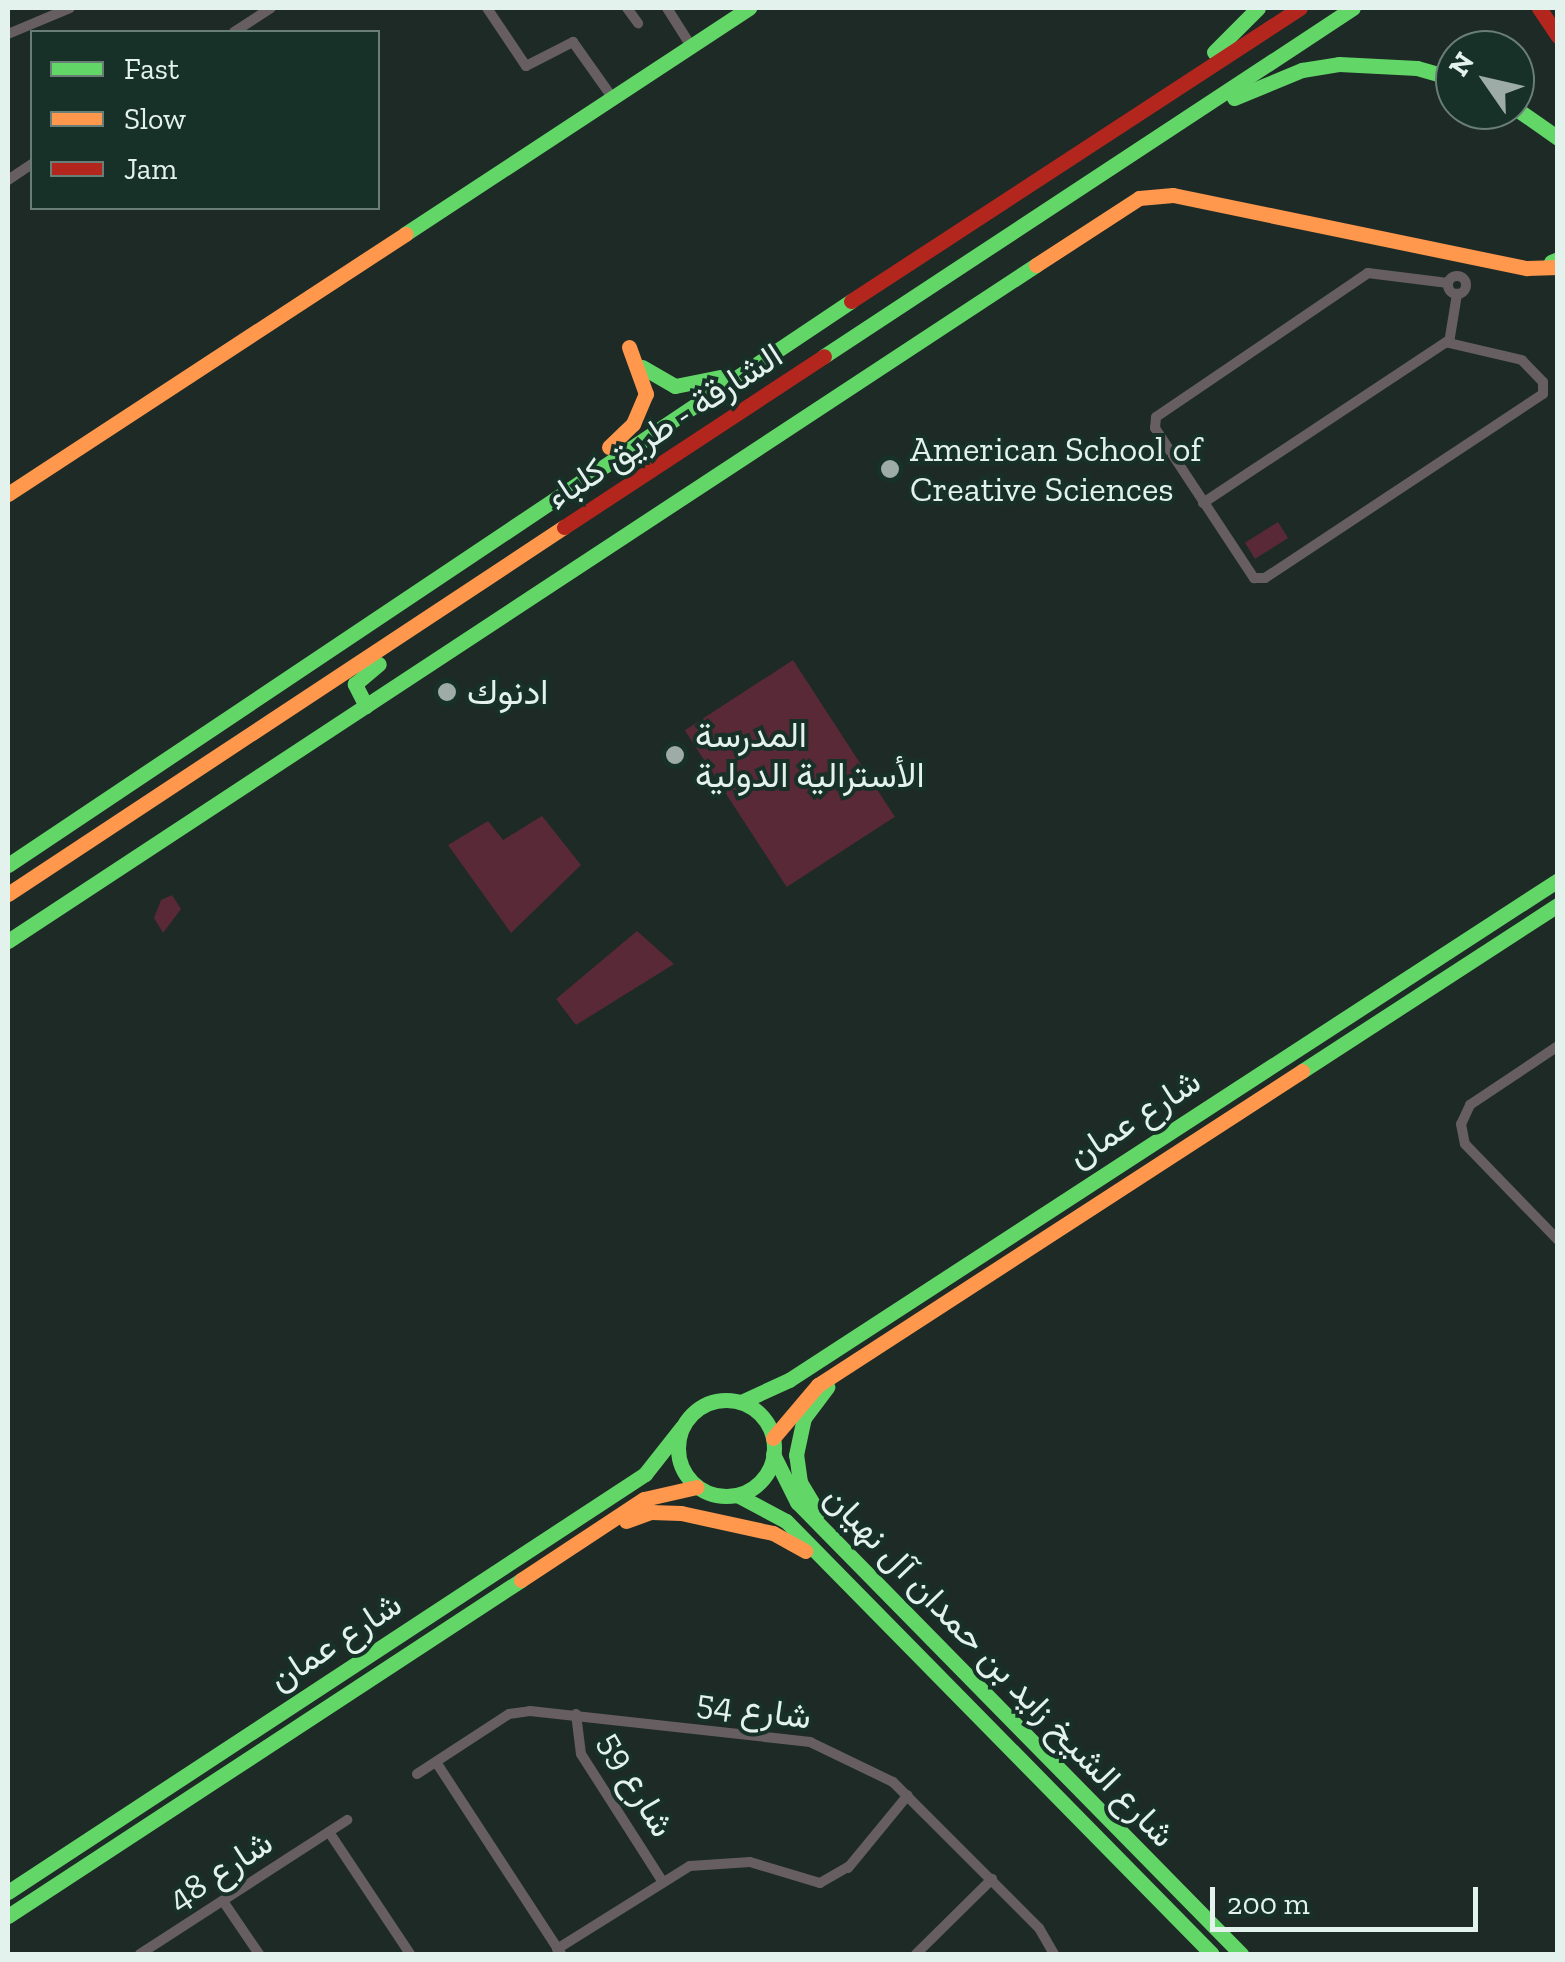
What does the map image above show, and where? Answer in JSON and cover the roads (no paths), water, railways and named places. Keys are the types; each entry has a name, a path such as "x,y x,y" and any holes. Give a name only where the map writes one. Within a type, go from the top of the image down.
{"main road":[{"path":"8,494 750,8"},
{"path":"1146,110 1258,8"},
{"name":"الشارقة - طريق كلباء","path":"8,865 564,488 1300,8"},
{"name":"الشارقة - طريق كلباء","path":"8,894 1352,8"},
{"path":"1539,8 1558,36"},
{"path":"1190,114 1302,70 1339,64 1416,68 1435,73"},
{"path":"1535,122 1558,138"},
{"path":"8,942 1139,198 1173,194 1514,264 1556,262"},
{"path":"564,488 632,424 646,394 641,366 629,347"},
{"path":"641,366 676,386 717,379 759,360"},
{"path":"360,710 356,681 453,613 475,586"},
{"path":"205,763 239,752 332,695 343,697 360,710"},
{"path":"8,850 254,700"},
{"name":"شارع عمان","path":"741,1402 789,1380 1558,880"},
{"name":"شارع عمان","path":"773,1446 796,1403 838,1373 1558,905"},
{"path":"838,1373 808,1410 796,1455 806,1495 846,1552"},
{"path":"741,1402 762,1416 773,1446 762,1480 737,1495 697,1487 679,1460 682,1428 706,1405 741,1402"},
{"name":"شارع عمان","path":"8,1892 646,1474 682,1428"},
{"name":"شارع الشيخ زايد بن حمدان آل نهيان","path":"773,1446 790,1495 1241,1954"},
{"name":"شارع عمان","path":"8,1916 652,1495 697,1487"},
{"name":"شارع الشيخ زايد بن حمدان آل نهيان","path":"737,1495 778,1514 1212,1954"},
{"path":"580,1541 637,1515 671,1511 780,1536 840,1576"}],"street":[{"path":"8,34 70,8"},
{"path":"246,8 253,20"},
{"path":"237,30 271,8"},
{"path":"486,8 526,66 573,42 612,97"},
{"path":"632,15 643,8"},
{"path":"667,8 691,46"},
{"path":"8,180 30,165"},
{"path":"1448,341 1522,360 1544,382 1544,394 1265,578 1251,576 1154,428 1158,414 1368,273 1448,283 1459,276 1464,255"},
{"path":"1203,503 1448,341 1457,294 1466,286 1459,276"},
{"path":"1448,283 1457,294"},
{"path":"1558,1046 1470,1105 1461,1124 1466,1144 1558,1240"},
{"name":"شارع 54","path":"417,1774 508,1714 576,1714 810,1742 870,1767 908,1795 1044,1934 1054,1954"},
{"name":"شارع 59","path":"576,1714 581,1754 661,1878"},
{"path":"436,1762 559,1952 661,1878 721,1861 827,1882 850,1866 908,1795"},
{"name":"شارع 48","path":"140,1954 347,1820"},
{"path":"330,1832 410,1954"},
{"path":"916,1954 992,1879"},
{"path":"223,1901 259,1954"}],"place":[{"name":"American School of Creative Sciences","path":"890,469"},
{"name":"ادنوك","path":"447,692"},
{"name":"المدرسة الأسترالية الدولية","path":"675,755"}]}
